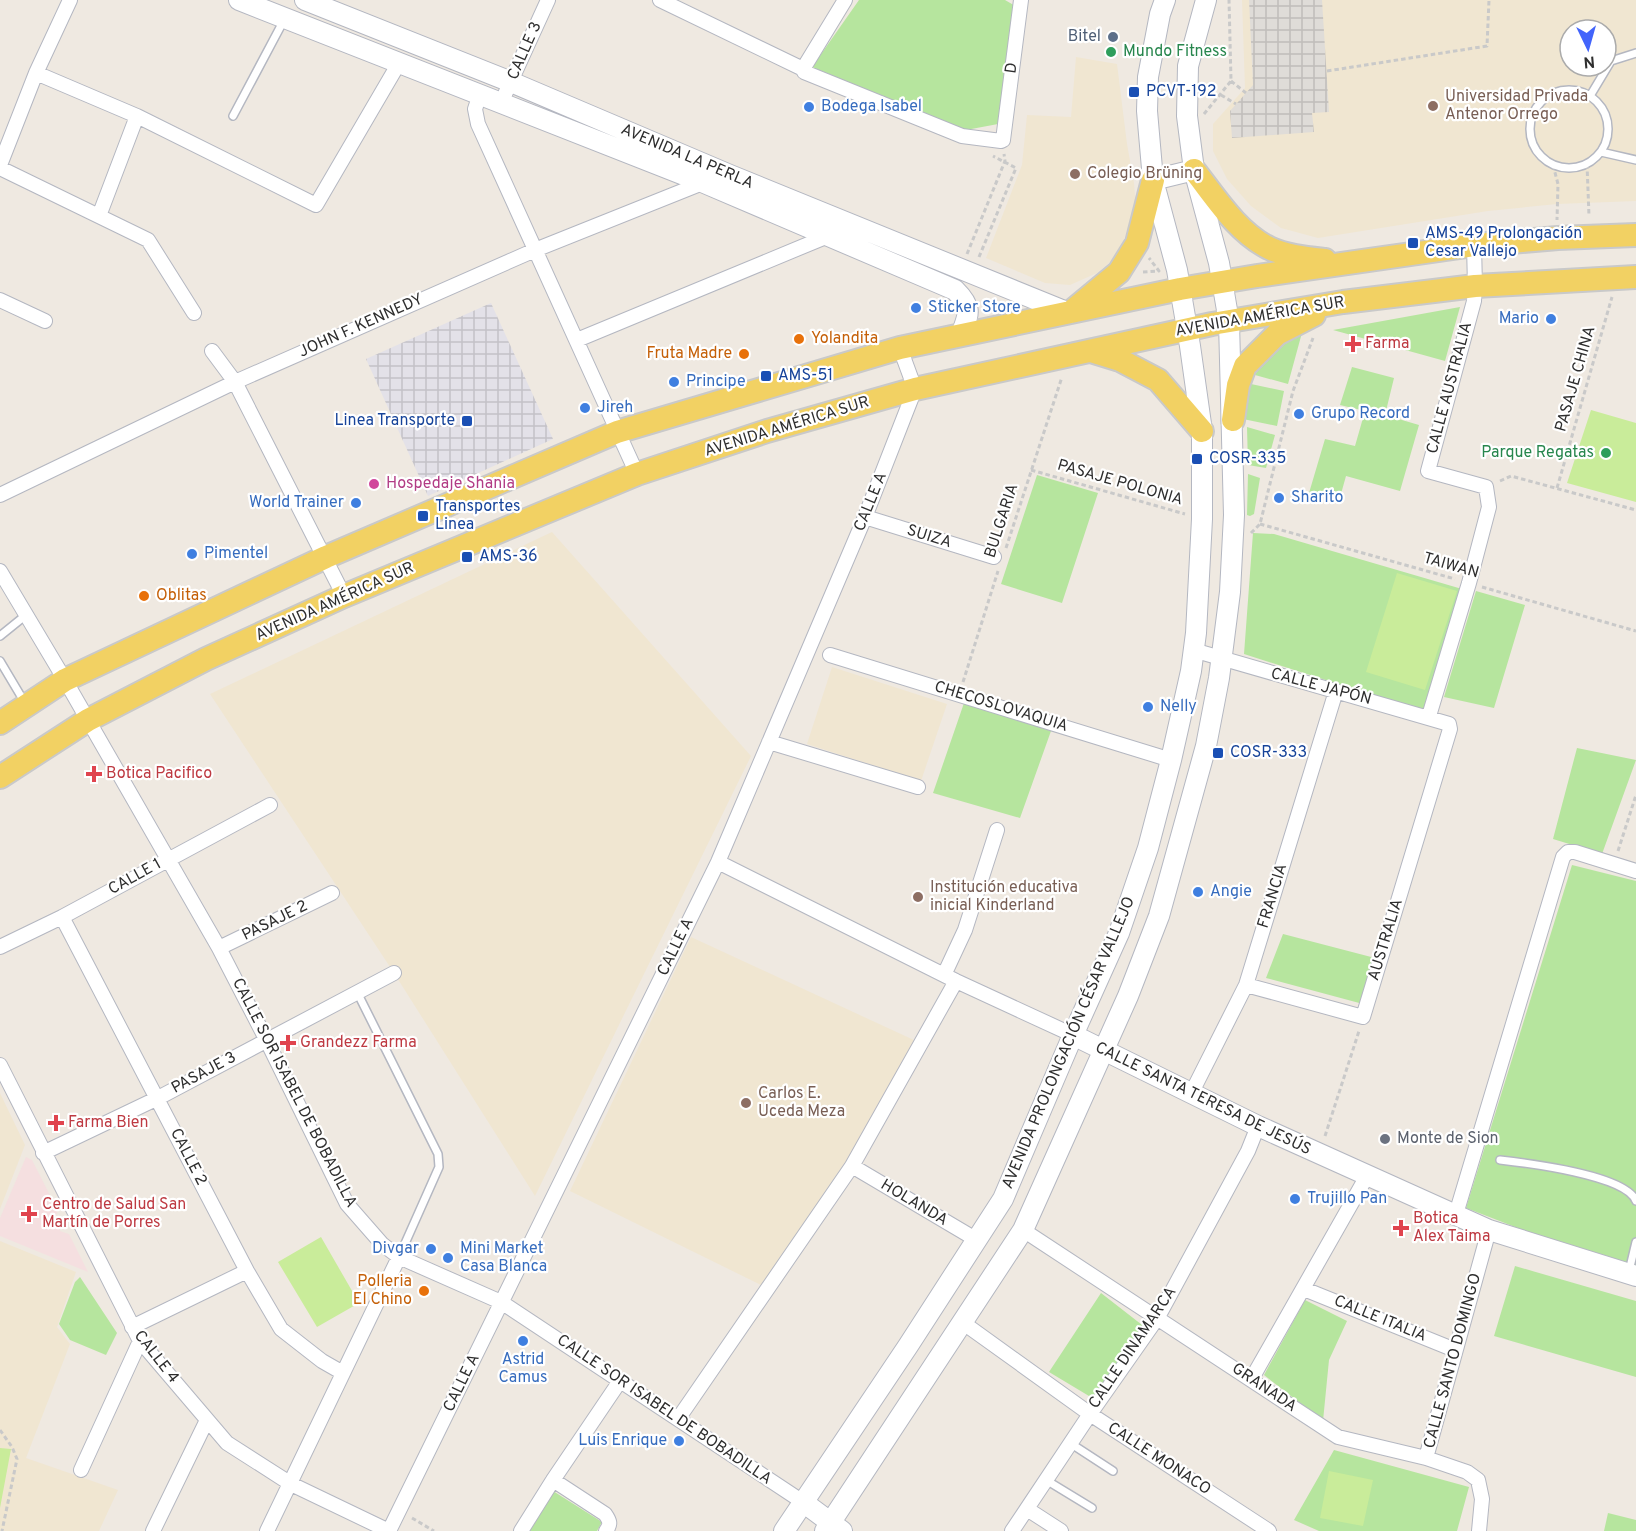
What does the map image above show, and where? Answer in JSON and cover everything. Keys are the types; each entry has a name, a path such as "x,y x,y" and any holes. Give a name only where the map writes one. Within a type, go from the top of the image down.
{"main road":[{"name":"AVENIDA LA PERLA","path":"239,0 702,182 955,290 966,300 968,314 961,335"},
{"name":"AVENIDA LA PERLA","path":"305,0 511,82 730,175 1069,313"},
{"name":"AVENIDA PROLONGACIÓN CÉSAR VALLEJO","path":"783,1531 908,1346 1003,1199 1072,1035 1119,933 1148,848 1171,760 1191,671 1196,633 1202,519 1202,431 1188,329 1153,180 1147,111 1148,77 1160,14 1165,0"},
{"name":"AVENIDA PROLONGACIÓN CÉSAR VALLEJO","path":"832,1528 1023,1230 1128,996 1159,916 1206,746 1219,678 1230,592 1234,515 1229,322 1223,281 1194,170 1187,116 1188,66 1206,0"},
{"path":"1069,313 1119,272 1137,243 1153,180 1194,170 1235,223 1268,247 1282,253 1350,262"},
{"path":"0,723 65,680 326,557 616,432 900,348 1180,289 1474,245 1590,236 1636,235"},
{"name":"AVENIDA AMÉRICA SUR","path":"0,777 88,720 206,659 344,596 637,474 767,431 915,389 1188,329 1343,302 1475,286 1627,277"},
{"path":"1233,420 1238,385 1245,366 1277,334 1343,302"},
{"path":"1087,350 1120,360 1158,380 1202,431"},
{"name":"CALLE SANTA TERESA DE JESÚS","path":"1072,1035 1320,1155 1489,1230 1632,1274"},
{"path":"803,1502 832,1528"}],"street":[{"path":"70,0 36,73 0,166 148,240 195,312"},
{"name":"CALLE 3","path":"501,103 548,0"},
{"path":"660,0 685,5 804,69 804,72 962,136 1003,138"},
{"path":"804,69 845,0"},
{"name":"D","path":"1003,138 1021,0"},
{"path":"36,73 137,116 316,205 399,63"},
{"path":"480,94 475,109 478,124 637,474"},
{"path":"99,216 137,116"},
{"name":"JOHN F. KENNEDY","path":"0,495 235,382 535,250 702,182 730,175"},
{"path":"577,340 828,236"},
{"name":"CALLE AUSTRALIA","path":"1474,245 1474,302 1428,471 1486,487"},
{"path":"0,300 45,321"},
{"path":"900,348 915,389"},
{"path":"212,351 235,382 344,596"},
{"name":"CALLE A","path":"389,1531 718,862 865,517 915,389"},
{"path":"1428,716 1469,583 1489,507 1486,487"},
{"name":"SUIZA","path":"865,517 994,557"},
{"name":"CALLE SOR ISABEL DE BOBADILLA","path":"0,572 65,680 219,948 347,1204 382,1244 399,1257 501,1302 803,1502"},
{"name":"CALLE JAPÓN","path":"1192,650 1428,716 1449,724"},
{"name":"CHECOSLOVAQUIA","path":"831,655 1171,760"},
{"name":"FRANCIA","path":"1191,1094 1246,985 1336,691"},
{"name":"AUSTRALIA","path":"1363,1017 1450,729 1449,724"},
{"path":"769,742 918,788"},
{"name":"CALLE 1","path":"0,947 62,917 270,805"},
{"path":"678,1419 852,1166 950,978 997,830"},
{"path":"1456,1215 1563,858 1568,852 1575,852 1636,871"},
{"name":"CALLE SANTA TERESA DE JESÚS","path":"718,862 950,978 1072,1035"},
{"name":"PASAJE 2","path":"219,948 332,893"},
{"name":"CALLE 2","path":"62,917 247,1271 281,1329 322,1361 343,1374"},
{"name":"PASAJE 3","path":"43,1153 158,1098 394,973"},
{"path":"1246,985 1363,1017"},
{"name":"CALLE 4","path":"0,1065 140,1341 227,1443 291,1484 389,1531"},
{"name":"CALLE DINAMARCA","path":"1012,1531 1158,1317 1248,1151 1258,1126"},
{"name":"HOLANDA","path":"852,1166 977,1240"},
{"path":"1251,1380 1367,1176"},
{"name":"GRANADA","path":"1023,1230 1338,1437 1426,1458 1467,1472 1478,1480 1482,1499 1479,1531"},
{"name":"CALLE SANTO DOMINGO","path":"1426,1458 1489,1230"},
{"path":"267,1531 399,1257"},
{"path":"132,1327 247,1271"},
{"name":"CALLE ITALIA","path":"1304,1288 1455,1350"},
{"name":"CALLE MONACO","path":"962,1323 1090,1414 1269,1531"},
{"path":"81,1470 140,1341"},
{"path":"521,1531 620,1381"},
{"path":"153,1531 207,1420"},
{"path":"553,1480 605,1514 609,1520 606,1531"},
{"path":"1027,1509 1061,1531"}],"lane":[{"path":"233,116 285,18"},
{"path":"1590,96 1611,61 1636,53"},
{"path":"1575,90 1590,96 1602,107 1608,122 1608,138 1601,153 1587,164 1570,169 1553,165 1540,156 1532,142 1530,127 1534,111 1544,99 1559,92 1575,90"},
{"path":"1601,153 1636,160"},
{"path":"0,636 26,615"},
{"path":"0,661 27,705"},
{"path":"357,992 438,1154 439,1167 399,1257"},
{"path":"1500,1160 1556,1167 1589,1175 1622,1188 1636,1200"},
{"path":"1632,1274 1636,1242"},
{"path":"1070,1443 1113,1471"},
{"path":"1046,1480 1092,1508"}],"path":[{"path":"1187,116 1206,114 1231,81 1229,0"},
{"path":"1327,71 1487,46 1489,0"},
{"path":"1231,81 1246,93"},
{"path":"1221,95 1236,104"},
{"path":"966,271 1005,161 1003,138"},
{"path":"966,271 1016,168 1005,161"},
{"path":"1587,164 1590,236"},
{"path":"1553,165 1558,184 1558,238"},
{"name":"PASAJE CHINA","path":"1557,489 1627,277"},
{"path":"1248,535 1260,524 1293,391 1316,332"},
{"name":"BULGARIA","path":"1006,548 1066,368 1065,355"},
{"name":"PASAJE POLONIA","path":"1031,470 1202,519"},
{"path":"1486,487 1511,476 1636,510"},
{"name":"TAIWAN","path":"1260,524 1636,631"},
{"name":"BULGARIA","path":"958,694 998,571"},
{"path":"1613,864 1636,795"},
{"path":"1320,1155 1363,1017"},
{"path":"0,1430 17,1459 2,1531"},
{"path":"399,1510 434,1531"}],"shaded area":[{"name":"Universidad Privada Antenor Orrego","path":"1242,0 1636,0 1636,201 1557,204 1488,211 1318,238 1281,228 1251,206 1227,179 1213,151 1213,124 1245,88"},
{"path":"1249,0 1322,0 1329,112 1312,113 1314,132 1232,138 1230,111 1253,85"},
{"name":"Colegio Brüning","path":"1076,57 1117,64 1136,209 1117,256 1097,273 1070,285 1045,283 986,258 1022,165 1027,115 1071,117"},
{"path":"491,303 553,439 428,496 366,359"},
{"path":"552,532 751,756 535,1196 394,973 210,694"},
{"path":"832,667 947,704 921,781 807,744"},
{"name":"Carlos E. Uceda Meza","path":"691,937 916,1041 845,1166 763,1286 570,1191"},
{"path":"0,1093 25,1145 0,1209"},
{"name":"Centro de Salud San Martín de Porres","path":"26,1157 32,1160 58,1211 54,1220 62,1223 60,1231 69,1234 88,1272 0,1236 0,1218"},
{"path":"0,1241 76,1272 57,1327 70,1344 26,1458 118,1490 99,1531 0,1531"}],"green space":[{"path":"859,0 1005,0 1017,7 1002,116 998,124 966,130 954,127 812,67"},
{"path":"1460,307 1445,361 1333,330"},
{"path":"1303,329 1288,384 1255,375 1276,349"},
{"path":"1352,367 1394,378 1385,415 1419,425 1400,491 1346,476 1339,501 1309,493 1325,439 1355,446 1365,411 1340,405"},
{"path":"1251,384 1284,391 1277,426 1243,419"},
{"name":"Parque Regatas","path":"1591,410 1636,423 1636,502 1567,483"},
{"path":"1247,427 1275,435 1266,468 1248,465"},
{"path":"1248,474 1260,478 1254,514 1250,516 1247,515"},
{"path":"1037,475 1098,493 1062,603 1001,584"},
{"path":"1253,533 1274,534 1462,589 1426,712 1244,654"},
{"path":"1397,573 1457,591 1425,690 1366,672"},
{"path":"1476,591 1525,605 1494,708 1444,697"},
{"path":"964,703 1051,731 1020,818 933,793"},
{"path":"1577,748 1636,760 1602,854 1553,839"},
{"path":"1572,865 1636,881 1636,1265 1523,1230 1466,1208"},
{"path":"1283,934 1375,958 1363,1004 1266,978"},
{"path":"321,1237 359,1303 317,1327 278,1262"},
{"path":"1515,1266 1636,1301 1636,1377 1494,1336"},
{"path":"80,1277 117,1333 106,1355 70,1340 59,1324 75,1282"},
{"path":"1101,1293 1146,1328 1099,1402 1049,1372"},
{"path":"1305,1300 1347,1321 1329,1360 1323,1421 1264,1375"},
{"path":"0,1448 11,1449 0,1508"},
{"path":"1334,1450 1469,1487 1457,1531 1319,1531 1294,1520"},
{"path":"1329,1471 1373,1480 1363,1526 1320,1518"},
{"path":"553,1491 602,1522 597,1531 529,1531"},
{"path":"1608,1513 1636,1520 1636,1531 1604,1531"}],"place":[{"name":"Bitel","path":"1113,37"},
{"name":"Mundo Fitness","path":"1111,52"},
{"name":"PCVT-192","path":"1134,92"},
{"name":"Universidad Privada Antenor Orrego","path":"1433,106"},
{"name":"Bodega Isabel","path":"809,107"},
{"name":"Colegio Brüning","path":"1075,174"},
{"name":"AMS-49 Prolongación Cesar Vallejo","path":"1413,243"},
{"name":"Sticker Store","path":"916,308"},
{"name":"Mario","path":"1551,319"},
{"name":"Yolandita","path":"799,339"},
{"name":"Farma","path":"1353,344"},
{"name":"Fruta Madre","path":"744,354"},
{"name":"AMS-51","path":"766,376"},
{"name":"Principe","path":"674,382"},
{"name":"Jireh","path":"585,408"},
{"name":"Grupo Record","path":"1299,414"},
{"name":"Linea Transporte","path":"467,421"},
{"name":"Parque Regatas","path":"1606,453"},
{"name":"COSR-335","path":"1197,459"},
{"name":"Hospedaje Shania","path":"374,484"},
{"name":"Sharito","path":"1279,498"},
{"name":"World Trainer","path":"356,503"},
{"name":"Transportes Linea","path":"423,516"},
{"name":"Pimentel","path":"192,554"},
{"name":"AMS-36","path":"467,557"},
{"name":"Oblitas","path":"144,596"},
{"name":"Nelly","path":"1148,707"},
{"name":"COSR-333","path":"1218,753"},
{"name":"Botica Pacifico","path":"94,774"},
{"name":"Angie","path":"1198,892"},
{"name":"Institución educativa inicial Kinderland","path":"918,897"},
{"name":"Grandezz Farma","path":"288,1043"},
{"name":"Carlos E. Uceda Meza","path":"746,1103"},
{"name":"Farma Bien","path":"56,1123"},
{"name":"Monte de Sion","path":"1385,1139"},
{"name":"Trujillo Pan","path":"1295,1199"},
{"name":"Centro de Salud San Martín de Porres","path":"29,1214"},
{"name":"Botica Alex Taima","path":"1401,1228"},
{"name":"Divgar","path":"431,1249"},
{"name":"Mini Market Casa Blanca","path":"448,1258"},
{"name":"Polleria El Chino","path":"424,1291"},
{"name":"Astrid Camus","path":"523,1341"},
{"name":"Luis Enrique","path":"679,1441"}]}
